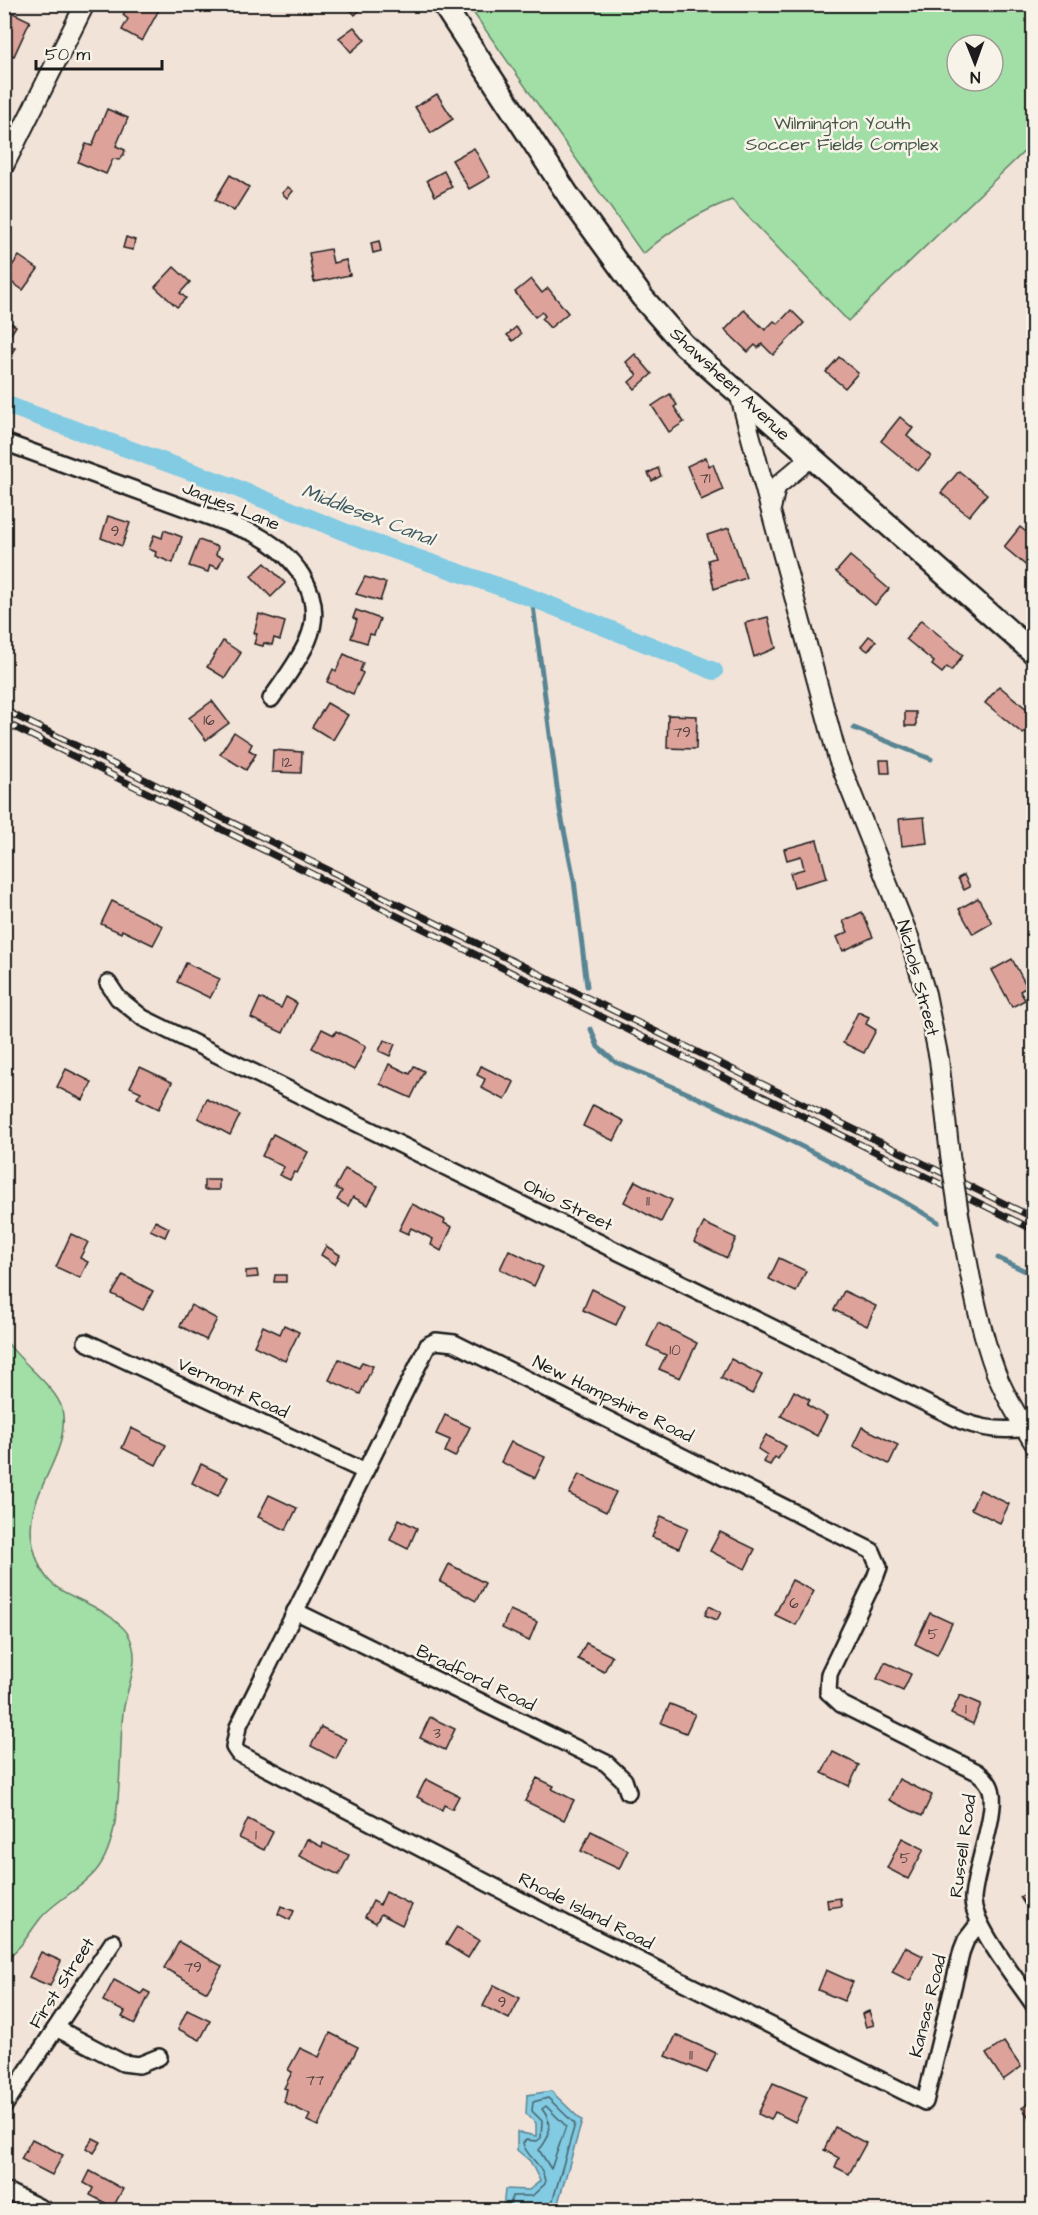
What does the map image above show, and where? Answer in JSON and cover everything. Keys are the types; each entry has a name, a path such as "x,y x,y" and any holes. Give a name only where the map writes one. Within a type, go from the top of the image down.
{"main road":[{"name":"Shawsheen Avenue","path":"443,4 570,198 642,297 684,345 740,397 1034,653"}],"street":[{"path":"4,166 85,4"},
{"name":"Nichols Street","path":"740,397 771,520 841,766 905,926 921,976 939,1059 959,1214 971,1281 988,1346 1001,1383 1029,1436"},
{"name":"Jaques Lane","path":"4,442 251,532 271,541 284,552 304,580 312,605 312,622 304,649 271,699"},
{"name":"Nichols Street","path":"771,520 776,488 810,458"},
{"name":"Ohio Street","path":"108,983 118,998 143,1018 962,1421 991,1430 1029,1436"},
{"name":"New Hampshire Road","path":"234,1747 238,1727 423,1351 428,1345 445,1341 454,1343 866,1546 872,1551 879,1567 829,1674 828,1692 841,1704 977,1772 989,1784"},
{"name":"Vermont Road","path":"86,1342 364,1471"},
{"name":"Bradford Road","path":"295,1611 606,1763 624,1780 628,1792"},
{"name":"Rhode Island Road","path":"234,1747 244,1758 925,2103"},
{"name":"Russell Road","path":"989,1784 992,1801 973,1900 975,1916 1034,2005"},
{"name":"Kansas Road","path":"925,2103 962,1950 966,1940 980,1923"},
{"name":"First Street","path":"4,2106 113,1942"},
{"path":"56,2028 123,2063 139,2065 159,2057"},
{"path":"4,2190 45,2211"}],"green space":[{"name":"Wilmington Youth Soccer Fields Complex","path":"468,5 1033,5 1033,143 848,321 732,200 685,222 643,254"},
{"path":"5,1339 53,1392 62,1409 63,1426 60,1442 35,1506 31,1523 32,1540 37,1559 44,1573 62,1591 98,1609 122,1627 132,1644 134,1664 123,1713 116,1818 105,1857 89,1878 40,1919 21,1945 5,1960"}],"water":[{"path":"551,2091 582,2121 556,2210 503,2210 505,2189 529,2190 540,2181 530,2161 517,2150 517,2132 536,2136 536,2123 526,2114 527,2095"}],"building":[{"path":"129,4 162,4 142,41 122,30 128,19 123,15"},
{"path":"345,4 366,4 355,15"},
{"path":"11,12 30,21 14,56 4,52 4,19 7,20"},
{"path":"354,27 365,40 351,52 339,38"},
{"path":"437,94 453,119 431,133 415,107"},
{"path":"107,109 128,118 116,146 125,150 124,154 119,160 113,159 106,174 78,162 86,144 92,146"},
{"path":"474,148 490,177 469,189 452,160"},
{"path":"444,171 452,187 435,196 427,180"},
{"path":"230,175 249,187 234,211 215,200"},
{"path":"288,187 293,191 287,198 282,193"},
{"path":"126,237 135,240 133,250 123,248"},
{"path":"379,241 381,251 373,253 371,243"},
{"path":"330,249 333,263 346,260 350,275 314,282 309,253"},
{"path":"19,256 38,269 23,290 4,277"},
{"path":"174,267 190,282 180,293 186,298 177,307 155,287"},
{"path":"531,279 542,293 548,288 568,313 550,328 542,319 545,316 542,312 535,317 515,292"},
{"path":"744,310 765,330 774,321 778,324 791,310 804,323 773,355 762,344 758,348 755,345 748,352 725,330"},
{"path":"4,319 16,326 6,342 15,348 9,357 4,355"},
{"path":"516,327 521,334 513,341 507,335"},
{"path":"635,354 652,374 635,389 629,382 637,375 626,362"},
{"path":"839,357 858,373 845,388 826,372"},
{"path":"670,394 677,405 674,407 684,422 669,432 652,406"},
{"path":"900,417 913,428 907,436 931,456 918,471 881,441"},
{"path":"706,457 709,466 713,464 723,490 701,500 687,466"},
{"path":"658,468 661,476 652,481 648,473"},
{"path":"959,471 987,494 969,516 941,493"},
{"path":"108,516 130,523 122,546 101,538"},
{"path":"1020,527 1034,538 1034,565 1030,569 1004,547"},
{"path":"729,528 746,578 714,589 708,560 715,558 707,535"},
{"path":"164,530 182,537 173,563 155,556 156,552 149,549 154,535 162,538"},
{"path":"199,540 218,547 216,555 223,557 218,568 210,565 208,572 189,566"},
{"path":"850,556 889,589 875,605 836,572"},
{"path":"265,563 285,583 271,597 251,576"},
{"path":"365,577 386,583 380,601 356,594"},
{"path":"356,610 380,619 374,635 370,634 367,643 351,638 357,620 353,618"},
{"path":"259,614 285,622 280,640 274,638 272,645 254,644 257,634 254,633"},
{"path":"768,617 776,648 754,657 745,623"},
{"path":"921,620 963,655 951,671 947,667 942,673 932,665 934,662 906,639"},
{"path":"869,636 876,641 868,651 861,646"},
{"path":"223,641 241,653 225,678 207,667"},
{"path":"344,654 363,663 360,671 363,673 353,694 327,682 333,669 336,671"},
{"path":"999,686 1034,715 1034,722 1023,734 985,703"},
{"path":"212,701 229,723 206,740 189,718"},
{"path":"327,703 348,715 333,740 312,727"},
{"path":"905,712 916,712 916,726 905,726"},
{"path":"668,715 697,716 696,749 667,748"},
{"path":"234,732 252,744 249,750 256,754 246,770 220,754"},
{"path":"273,750 302,752 301,773 272,772"},
{"path":"880,760 889,760 890,773 881,773"},
{"path":"924,817 927,843 902,846 899,819"},
{"path":"817,840 827,878 794,887 790,873 804,869 801,856 787,860 784,849"},
{"path":"964,875 970,887 964,890 958,878"},
{"path":"978,898 992,923 973,934 959,909"},
{"path":"112,901 163,926 153,945 122,930 121,933 101,924"},
{"path":"862,912 873,937 843,951 837,937 848,932 843,921"},
{"path":"1012,959 1027,987 1020,991 1025,1000 1012,1007 992,970"},
{"path":"186,963 220,979 210,998 177,982"},
{"path":"286,997 297,1003 283,1033 251,1018 260,998 281,1008"},
{"path":"858,1012 869,1017 866,1024 876,1030 864,1053 843,1043"},
{"path":"322,1029 334,1035 336,1031 366,1046 354,1070 312,1048"},
{"path":"384,1040 395,1044 390,1056 379,1051"},
{"path":"389,1064 410,1074 414,1066 424,1071 411,1098 380,1084"},
{"path":"481,1066 514,1082 505,1100 481,1088 485,1079 477,1075"},
{"path":"140,1067 172,1082 159,1109 137,1098 141,1092 130,1087"},
{"path":"66,1069 92,1082 83,1100 57,1087"},
{"path":"207,1099 240,1115 230,1135 198,1118"},
{"path":"593,1105 624,1121 614,1141 583,1126"},
{"path":"273,1134 308,1152 297,1173 294,1172 290,1180 279,1175 284,1167 262,1156"},
{"path":"345,1169 378,1186 368,1205 353,1197 348,1206 337,1200 342,1191 335,1188"},
{"path":"204,1180 219,1180 219,1190 204,1190"},
{"path":"635,1181 672,1200 661,1222 624,1202"},
{"path":"412,1204 445,1220 444,1223 452,1227 441,1251 431,1245 433,1239 411,1228 408,1234 399,1230"},
{"path":"155,1221 169,1228 165,1237 150,1230"},
{"path":"704,1223 736,1238 727,1258 694,1242"},
{"path":"71,1234 88,1242 80,1258 88,1262 80,1278 56,1267"},
{"path":"326,1246 340,1255 335,1264 321,1255"},
{"path":"509,1250 543,1267 534,1286 500,1269"},
{"path":"779,1258 806,1271 796,1292 769,1279"},
{"path":"257,1270 258,1277 246,1278 246,1271"},
{"path":"123,1275 153,1291 143,1310 112,1294"},
{"path":"275,1275 286,1275 286,1282 274,1282"},
{"path":"592,1289 625,1305 616,1325 583,1310"},
{"path":"844,1291 876,1306 867,1326 834,1310"},
{"path":"191,1305 217,1319 206,1340 180,1326"},
{"path":"658,1323 697,1343 680,1378 659,1369 666,1355 647,1346"},
{"path":"284,1325 299,1332 285,1361 254,1346 263,1326 280,1334"},
{"path":"339,1359 359,1368 362,1362 373,1366 360,1394 329,1380"},
{"path":"731,1359 762,1375 752,1394 721,1378"},
{"path":"794,1391 810,1400 807,1405 827,1416 817,1436 781,1416"},
{"path":"445,1415 470,1427 455,1457 445,1452 450,1440 436,1434"},
{"path":"862,1427 898,1445 889,1464 853,1446"},
{"path":"131,1428 166,1445 156,1465 122,1448"},
{"path":"766,1435 786,1446 778,1459 775,1457 770,1465 763,1462 767,1455 758,1449"},
{"path":"511,1442 545,1457 535,1478 501,1462"},
{"path":"201,1464 228,1477 218,1496 192,1483"},
{"path":"579,1474 616,1492 606,1512 569,1494"},
{"path":"980,1490 1009,1504 1000,1523 971,1509"},
{"path":"269,1495 297,1508 286,1530 258,1517"},
{"path":"661,1516 688,1528 679,1548 652,1537"},
{"path":"399,1519 417,1528 408,1549 390,1540"},
{"path":"720,1532 755,1549 745,1569 710,1551"},
{"path":"449,1564 485,1583 476,1601 440,1582"},
{"path":"792,1580 814,1591 796,1625 775,1615"},
{"path":"709,1606 721,1612 717,1620 705,1615"},
{"path":"510,1610 537,1622 529,1641 502,1628"},
{"path":"930,1613 952,1623 937,1655 915,1644"},
{"path":"586,1643 612,1656 604,1672 578,1659"},
{"path":"885,1662 911,1674 903,1691 877,1679"},
{"path":"960,1695 981,1704 973,1724 951,1714"},
{"path":"670,1704 695,1714 686,1733 661,1723"},
{"path":"430,1717 455,1729 445,1750 420,1738"},
{"path":"321,1727 346,1739 336,1759 311,1746"},
{"path":"833,1752 859,1765 849,1786 822,1773"},
{"path":"537,1778 554,1786 552,1789 574,1800 564,1820 525,1801"},
{"path":"426,1779 459,1796 452,1809 444,1805 442,1810 417,1797"},
{"path":"899,1779 932,1795 922,1816 889,1800"},
{"path":"248,1819 273,1832 264,1850 239,1838"},
{"path":"591,1831 628,1850 619,1869 581,1851"},
{"path":"902,1838 924,1849 908,1879 887,1868"},
{"path":"307,1839 322,1847 323,1843 349,1855 339,1875 299,1856"},
{"path":"1034,1889 1034,1920 1020,1897"},
{"path":"386,1892 412,1905 402,1925 381,1914 376,1923 365,1917 373,1901 380,1905"},
{"path":"840,1898 841,1906 828,1908 827,1900"},
{"path":"281,1906 294,1911 290,1920 278,1914"},
{"path":"457,1926 479,1940 468,1958 446,1944"},
{"path":"179,1942 222,1966 207,1992 164,1968"},
{"path":"905,1947 923,1956 910,1981 892,1972"},
{"path":"41,1952 61,1961 50,1986 29,1977"},
{"path":"826,1970 853,1982 844,2001 818,1990"},
{"path":"114,1980 141,1994 144,1990 150,1993 135,2024 122,2017 125,2012 103,2001"},
{"path":"494,1985 520,1998 509,2019 483,2006"},
{"path":"187,2010 210,2021 200,2040 178,2029"},
{"path":"869,2011 874,2025 866,2027 862,2014"},
{"path":"330,2033 358,2047 318,2126 307,2121 310,2115 284,2102 287,2089 284,2088 292,2072 288,2070 300,2048 319,2057"},
{"path":"676,2035 716,2053 707,2073 666,2056"},
{"path":"1004,2042 1021,2067 1003,2080 986,2054"},
{"path":"773,2083 807,2097 795,2122 775,2112 771,2120 758,2114"},
{"path":"1034,2100 1034,2124 1022,2108"},
{"path":"835,2127 866,2143 849,2174 835,2167 839,2158 824,2150"},
{"path":"93,2138 101,2142 94,2153 86,2148"},
{"path":"32,2139 63,2155 52,2175 21,2159"},
{"path":"90,2171 123,2189 113,2207 90,2195 93,2188 84,2183"}],"waterway":[{"name":"Middlesex Canal","path":"4,404 231,486 362,539 532,598 714,671"},
{"path":"532,598 560,810 574,880 587,986"},
{"name":"Middlesex Canal","path":"854,728 931,759"},
{"path":"591,1029 598,1047 615,1062 780,1136 860,1177 938,1222"},
{"path":"998,1258 1034,1275"}],"railway":[{"path":"4,710 1034,1218"},
{"path":"4,722 1034,1230"}]}
